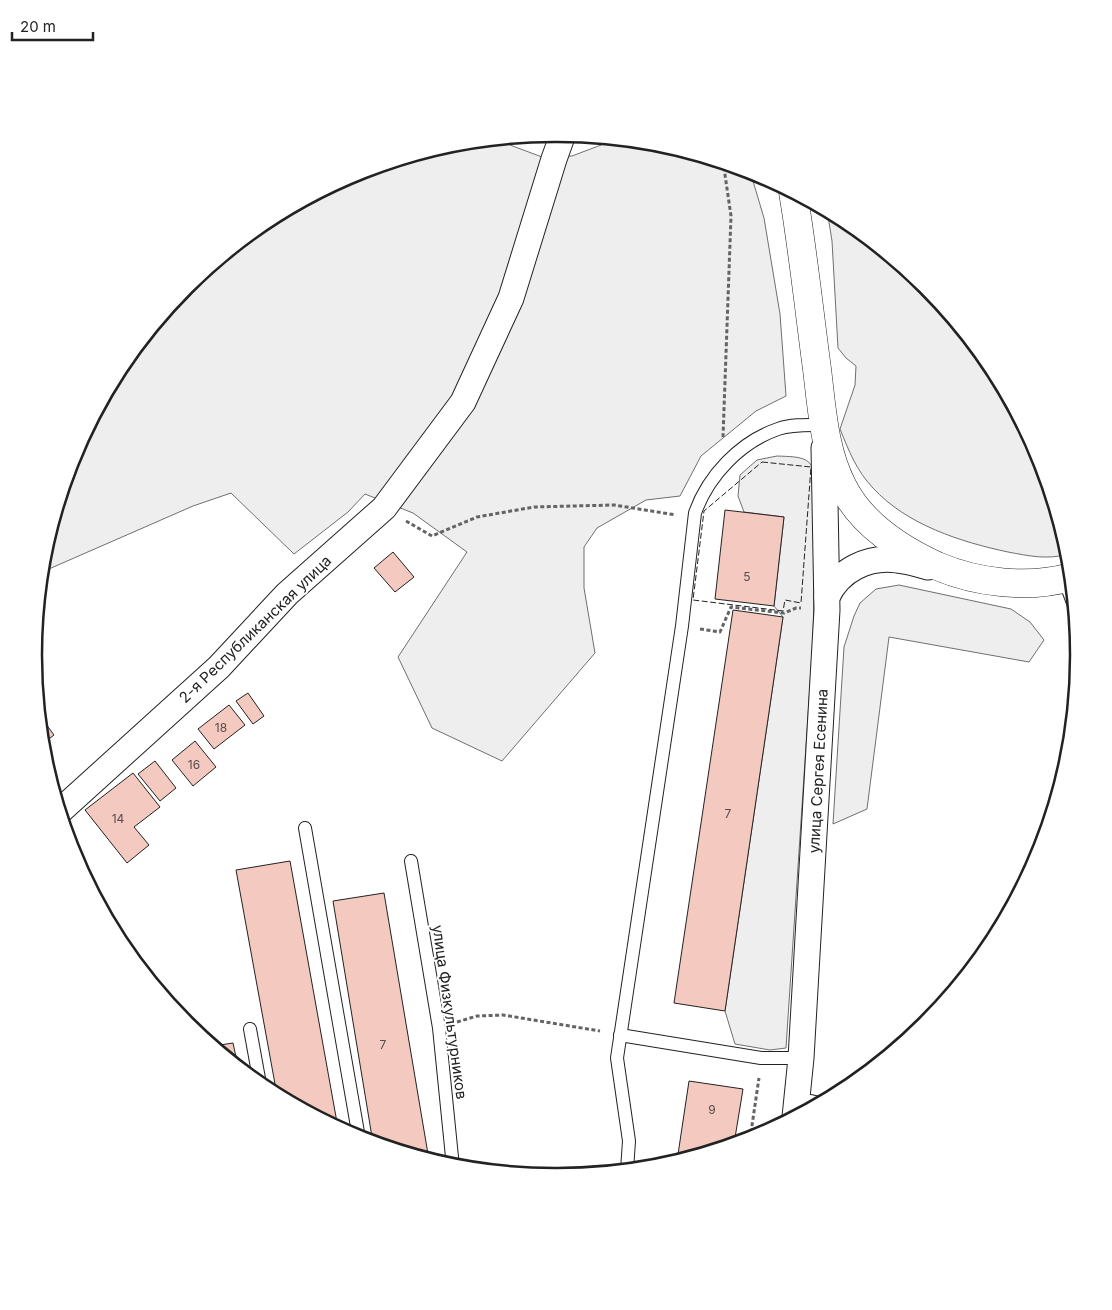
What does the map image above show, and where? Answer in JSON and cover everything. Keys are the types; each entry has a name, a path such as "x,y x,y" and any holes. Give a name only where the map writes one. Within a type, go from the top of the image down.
{"street":[{"name":"2-я Республиканская улица","path":"66,806 219,667 287,594 384,508 464,402 511,298 561,142"},
{"path":"794,200 824,425 836,470 843,488 854,505 888,539 924,560 952,572"},
{"name":"улица Сергея Есенина","path":"804,1105 801,1058 827,598 824,425"},
{"path":"827,598 831,587 845,573 864,562 888,559 985,580 1065,586"}],"lane":[{"path":"627,1163 629,1141 617,1058 682,626 695,513 702,496 722,468 749,443 771,432 798,426 824,425"},
{"path":"305,828 358,1129"},
{"name":"улица Физкультурников","path":"411,861 439,1028 452,1158"},
{"path":"250,1029 258,1073"},
{"path":"620,1034 761,1058 801,1058"}],"path":[{"path":"722,468 731,216 724,170"},
{"path":"384,508 432,536 477,517 534,507 614,506 679,515"},
{"path":"682,626 720,632 731,606 784,613 796,608"},
{"path":"439,1028 477,1016 503,1015 620,1034"},
{"path":"751,1130 761,1058"}],"shaded area":[{"path":"508,144 542,157 572,156 603,144 623,146 689,159 753,181 764,218 780,314 786,396 756,411 701,456 680,496 646,500 597,528 584,547 584,588 595,653 502,761 432,728 398,657 467,552 413,513 365,494 348,512 294,554 231,493 193,506 50,569 60,522 82,458 111,398 129,370 170,316 217,269 243,248 299,210 329,194 391,169 456,151"},
{"path":"829,220 895,269 942,316 963,342 1001,398 1017,428 1042,490 1060,556 1031,556 1008,552 972,543 936,530 918,522 887,501 862,474 840,429 855,385 856,366 838,348 832,241"},
{"path":"777,456 806,460 813,468 816,485 813,640 786,1048 770,1050 735,1044 725,1011 783,617 774,606 784,517 744,512 738,496 740,475 757,460"},
{"path":"899,585 1011,609 1030,622 1044,640 1029,662 889,637 867,809 833,824 844,647 860,603 876,589"}],"building":[{"path":"725,510 784,517 774,606 715,599"},
{"path":"393,552 414,577 395,592 374,568"},
{"path":"733,610 783,617 725,1011 674,1003"},
{"path":"248,693 264,716 253,724 236,701"},
{"path":"229,705 245,725 214,749 198,729"},
{"path":"48,726 54,735 50,738"},
{"path":"195,741 216,767 193,786 172,760"},
{"path":"155,761 176,788 160,801 138,774"},
{"path":"133,773 160,807 134,827 149,845 127,863 85,810"},
{"path":"290,861 336,1119 299,1100 275,1085 236,870"},
{"path":"384,893 428,1152 371,1134 333,901"},
{"path":"233,1043 236,1056 222,1045"},
{"path":"689,1081 743,1089 735,1136 678,1154"}],"fence":[{"path":"762,462 811,467 801,603 785,600 783,611 693,600 704,511 762,462"}]}
